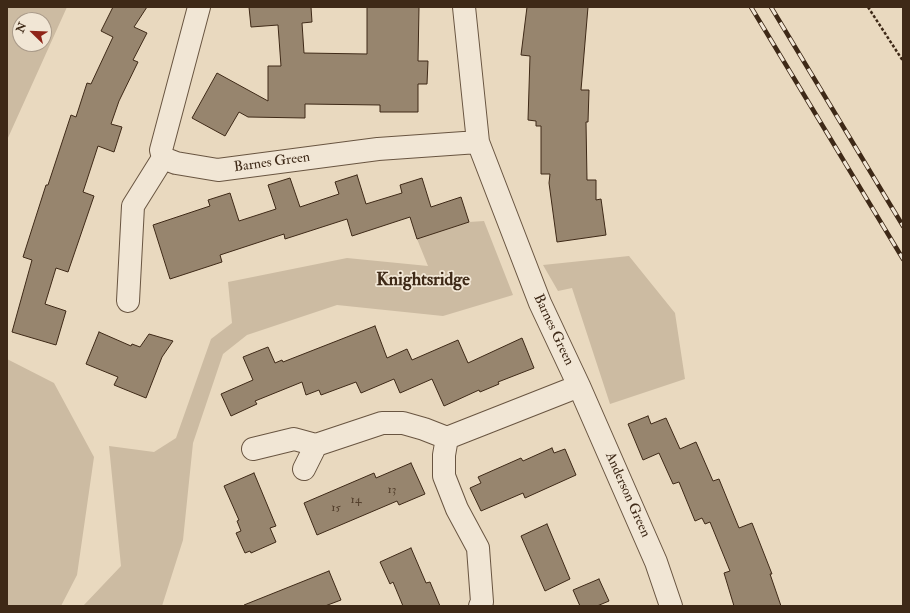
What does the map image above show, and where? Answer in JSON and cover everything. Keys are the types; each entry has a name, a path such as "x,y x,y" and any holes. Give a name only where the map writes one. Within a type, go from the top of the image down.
{"street":[{"path":"128,301 133,206 164,158 161,150 199,7"},
{"name":"Barnes Green","path":"464,7 478,142 540,304 579,386"},
{"name":"Barnes Green","path":"164,158 176,163 218,170 378,149 478,142"},
{"path":"253,449 294,439 316,445 382,423 404,423 448,438 579,386"},
{"name":"Anderson Green","path":"579,386 656,562 671,606"},
{"path":"448,438 444,456 444,476 457,509 478,548 482,602 480,606"},
{"path":"304,469 316,445"}],"path":[{"path":"868,7 903,61"}],"shaded area":[{"path":"7,7 67,7 52,40 52,12 12,12 12,52 47,52 7,140"},
{"path":"484,221 513,295 443,316 337,305 247,335 223,354 193,443 183,540 162,606 83,606 121,566 109,446 154,452 176,438 211,339 232,323 228,282 347,258 428,266 417,239 469,222"},
{"path":"629,256 675,313 685,379 610,404 572,288 558,291 543,265"},
{"path":"7,359 54,383 94,457 77,575 61,606 7,606"}],"building":[{"path":"113,7 147,7 134,27 147,33 133,60 138,62 119,101 111,124 122,127 114,152 98,146 83,192 94,196 68,272 56,268 45,304 66,311 56,345 12,332 32,260 23,257 46,185 48,185 71,115 76,117 87,83 91,84 113,37 101,31"},
{"path":"249,7 311,7 312,22 302,23 304,53 367,54 367,7 419,7 418,61 428,61 427,84 418,84 418,112 380,112 380,105 305,104 305,118 248,117 239,112 225,136 192,118 217,73 268,101 268,66 281,66 278,25 251,27"},
{"path":"527,7 588,7 581,90 589,90 588,122 586,122 587,180 596,180 596,200 601,199 606,235 557,242 549,183 550,174 541,174 541,126 536,126 536,121 528,120 530,56 521,55"},
{"path":"357,175 366,204 402,193 400,185 422,178 431,207 461,197 469,222 417,239 410,217 352,236 347,219 285,239 284,234 220,255 222,262 170,279 153,225 210,206 208,200 230,193 239,221 276,209 268,185 290,178 300,207 339,194 335,182"},
{"path":"375,326 387,358 407,349 412,360 458,340 468,363 522,338 534,368 444,406 432,379 400,393 394,379 361,393 356,382 321,395 319,390 306,395 302,382 255,401 257,404 231,416 221,394 253,380 243,357 268,347 275,363 282,360 283,362"},
{"path":"99,332 131,346 132,344 140,347 149,334 173,341 162,357 146,398 114,385 118,377 86,364"},
{"path":"648,416 651,424 666,418 680,449 696,442 713,481 719,479 739,528 752,523 772,574 770,574 781,606 734,606 724,573 730,571 710,522 705,524 702,518 695,521 679,482 673,484 659,453 643,460 628,424"},
{"path":"552,448 554,453 565,449 576,475 525,498 523,493 481,511 470,488 481,483 478,477 521,458 523,461"},
{"path":"411,463 425,494 399,505 397,501 317,535 304,503 374,473 376,478"},
{"path":"254,473 276,526 270,528 276,542 251,553 250,551 245,553 236,533 241,531 237,521 239,520 224,486"},
{"path":"547,524 570,579 545,591 521,536"},
{"path":"411,548 426,583 430,582 440,606 403,606 393,582 390,584 380,562"},
{"path":"329,571 341,600 325,606 244,606 244,605"},
{"path":"599,579 609,601 597,606 580,606 573,590"}],"railway":[{"path":"751,7 903,259"},
{"path":"771,7 903,226"}],"district":[{"name":"Knightsridge","path":"423,281"}]}
